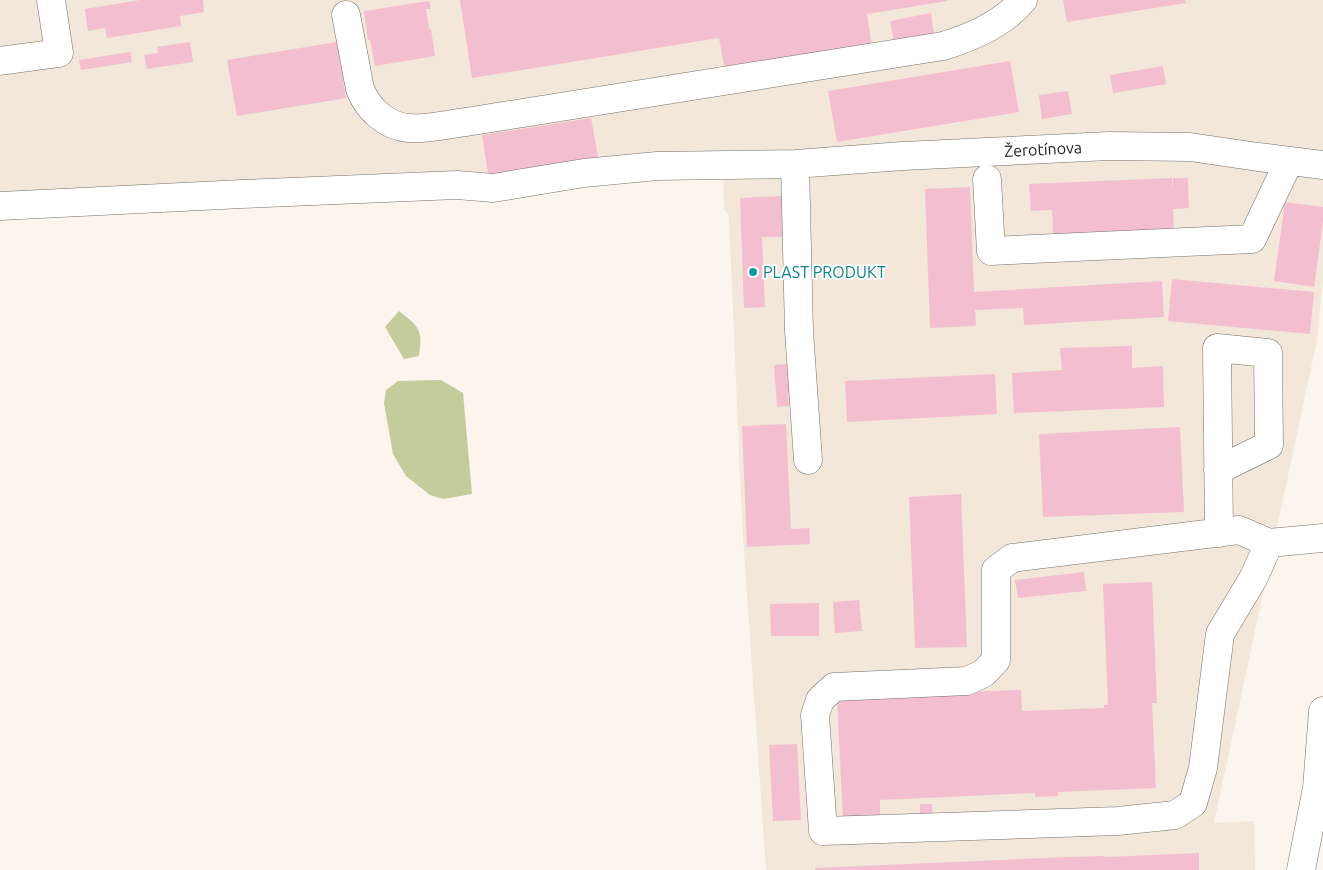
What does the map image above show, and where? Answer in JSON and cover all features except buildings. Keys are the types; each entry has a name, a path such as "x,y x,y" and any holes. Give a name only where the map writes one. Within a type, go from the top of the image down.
{"street":[{"path":"0,61 59,53 51,0"},
{"path":"346,14 363,97 368,105 386,121 409,129 466,122 943,46 967,39 995,24 1015,10 1023,0"},
{"name":"Žerotínova","path":"0,206 457,186 493,188 551,178 657,166 795,164 903,156 1109,146 1190,147 1323,165"},
{"path":"987,179 991,251 1252,239 1289,161"},
{"path":"795,164 799,331 808,460"},
{"path":"1218,470 1219,533"},
{"path":"1269,543 1254,577 1220,634 1203,768 1193,802 1174,815 1118,821 823,831 815,715 820,700 834,687 968,681 984,673 996,660 996,570 1012,558 1239,530 1269,543 1323,538"},
{"path":"1301,870 1320,788 1323,711"}],"shaded area":[{"path":"0,0 1323,0 1323,280 1317,340 1214,823 1254,821 1255,870 766,870 742,521 729,216 724,208 723,157 489,179 449,171 0,193"}],"green space":[{"path":"399,311 418,329 420,334 419,356 404,359 385,327"},
{"path":"441,380 463,393 472,494 443,499 430,495 406,476 393,454 384,403 386,390 398,381"}],"place":[{"name":"PLAST PRODUKT","path":"753,272"}]}
